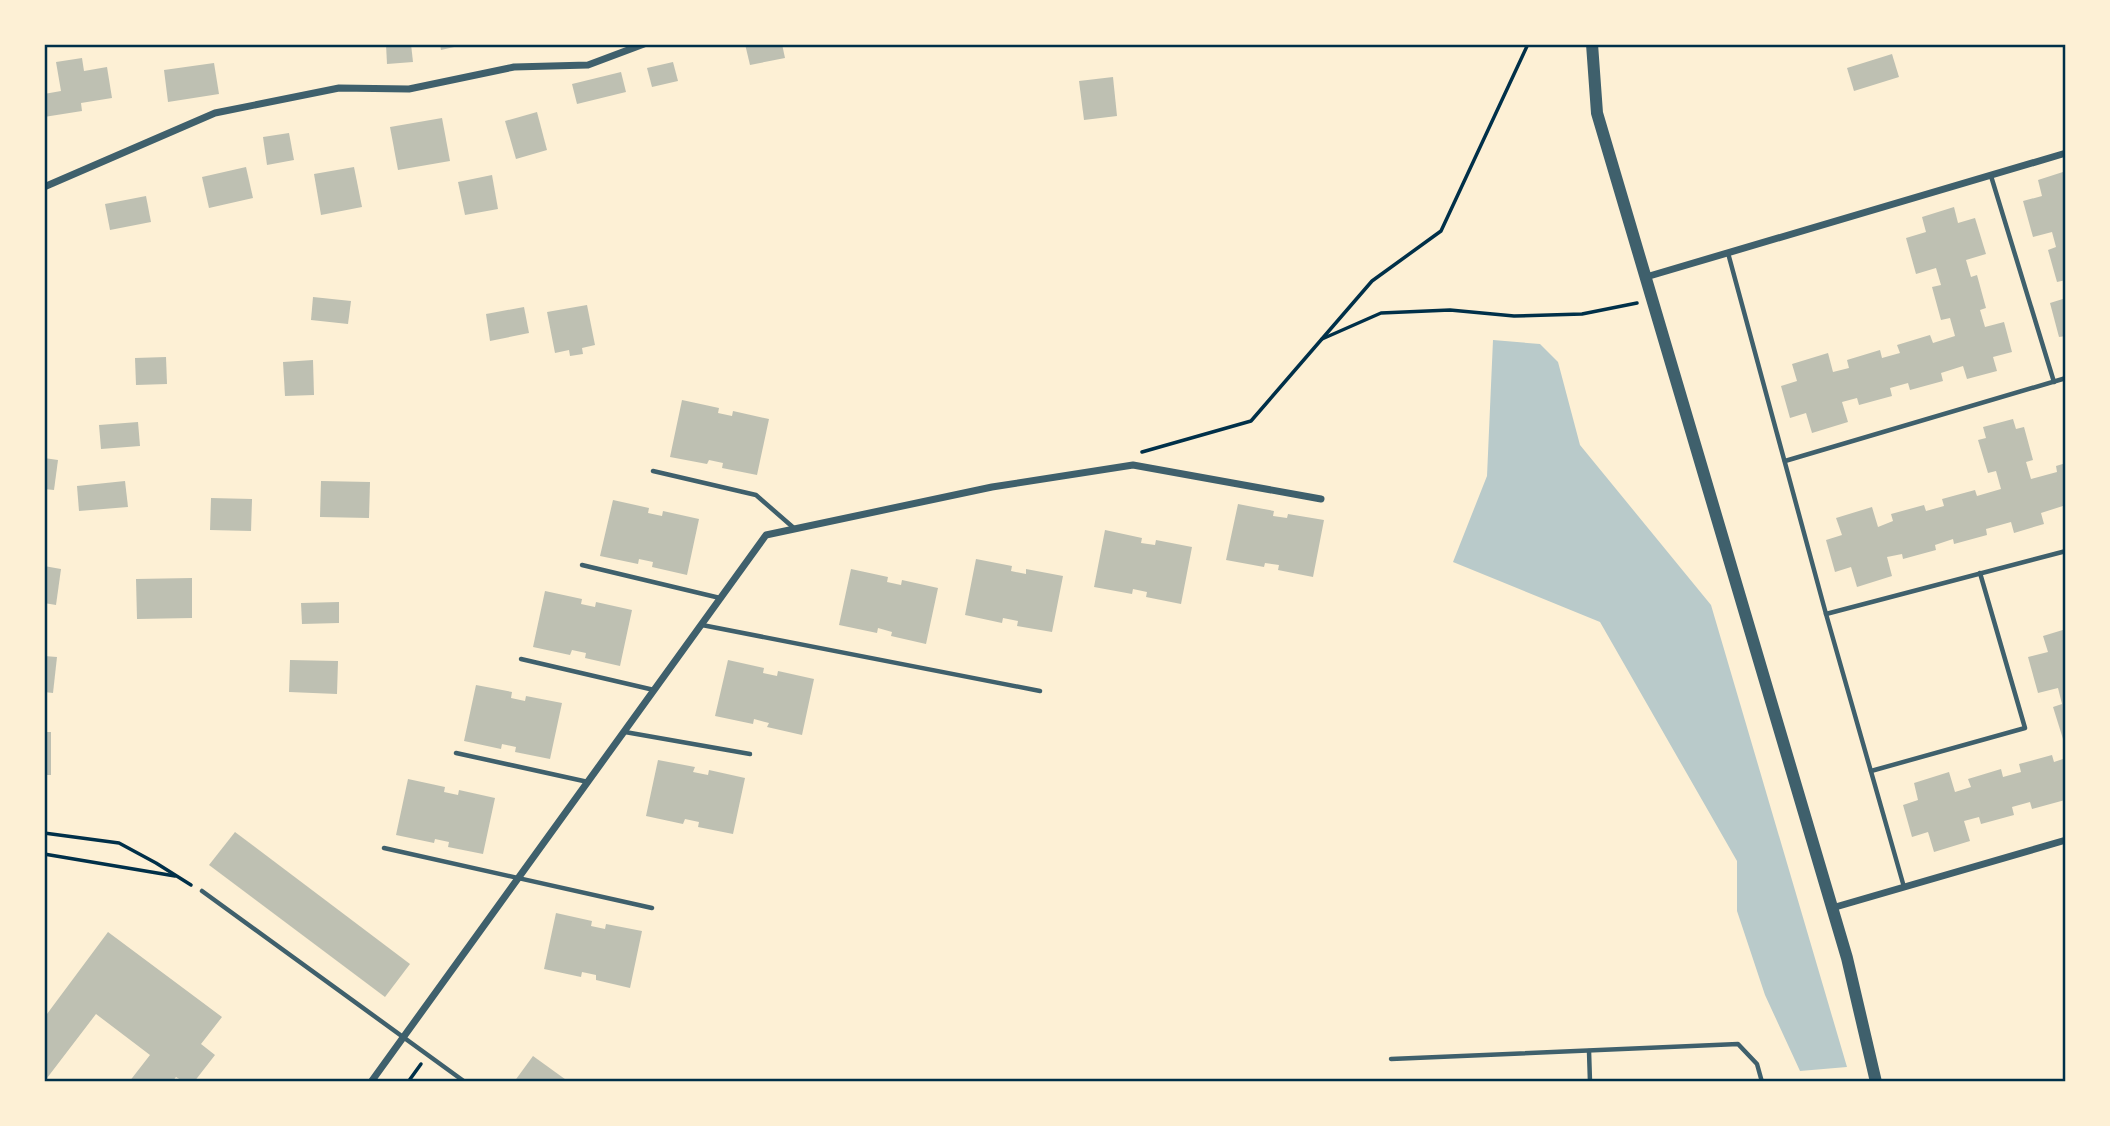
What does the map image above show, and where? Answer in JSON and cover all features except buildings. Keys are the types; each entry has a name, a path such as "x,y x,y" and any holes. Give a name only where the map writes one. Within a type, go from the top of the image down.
{"street":[{"path":"44,187 215,114 339,88 409,89 514,68 588,65 644,44"},
{"path":"1591,44 1597,113 1847,958 1876,1082"},
{"path":"1646,276 2066,153"},
{"path":"371,1082 766,535 992,487 1133,465 1321,499"},
{"path":"1832,908 2066,841"}],"lane":[{"path":"1991,176 2053,382"},
{"path":"1728,253 1826,614 1904,887"},
{"path":"1785,461 2066,378"},
{"path":"653,471 756,495 796,530"},
{"path":"1826,614 2066,551"},
{"path":"582,565 721,598"},
{"path":"1871,771 2025,728 1980,573"},
{"path":"702,625 1040,691"},
{"path":"521,659 655,690"},
{"path":"625,732 750,754"},
{"path":"456,753 589,782"},
{"path":"384,848 652,908"},
{"path":"202,891 465,1082"},
{"path":"1391,1059 1738,1044 1757,1064 1762,1082"},
{"path":"1589,1051 1590,1082"}],"path":[{"path":"1140,453 1251,421 1372,281 1441,231 1528,44"},
{"path":"1319,340 1381,313 1450,310 1514,316 1582,314 1653,301"},
{"path":"44,833 119,843 202,891"},
{"path":"44,854 177,877"},
{"path":"408,1082 428,1055"}],"shaded area":[{"path":"1493,340 1540,344 1558,362 1580,445 1711,605 1847,1067 1800,1071 1765,995 1737,911 1737,861 1600,622 1453,562 1487,476"}]}
